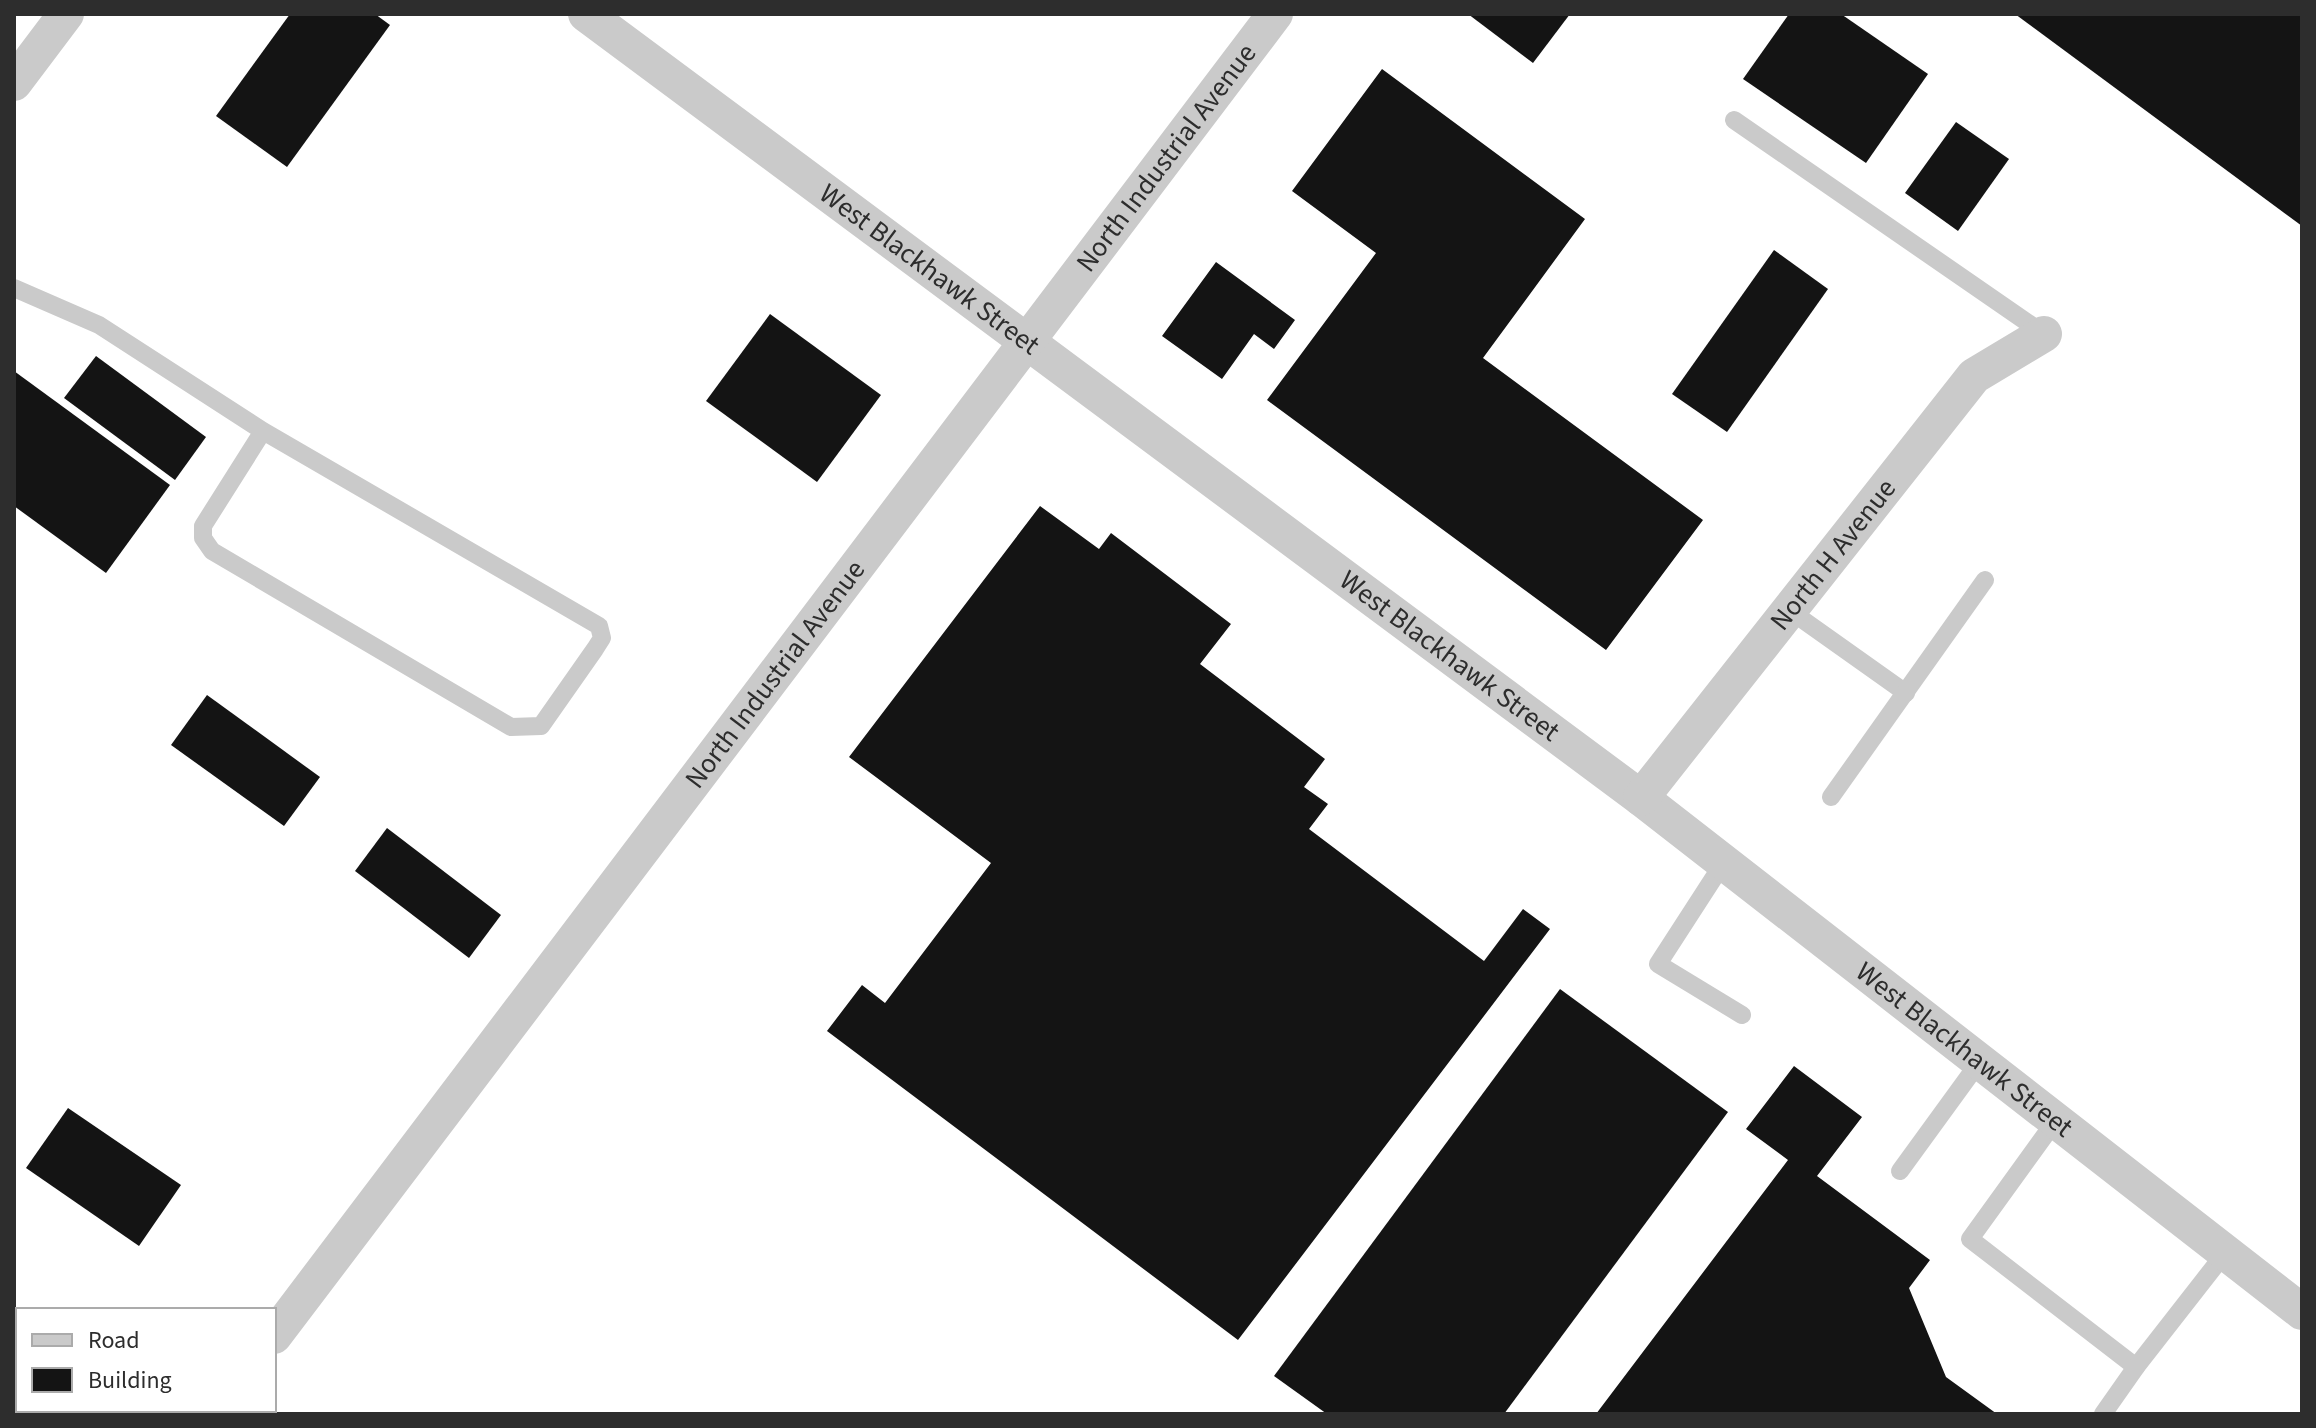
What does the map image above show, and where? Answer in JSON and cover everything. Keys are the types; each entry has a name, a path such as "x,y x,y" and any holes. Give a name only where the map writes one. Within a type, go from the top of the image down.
{"street":[{"path":"14,83 66,14"},
{"name":"West Blackhawk Street","path":"586,14 1641,798 2302,1312"},
{"name":"North Industrial Avenue","path":"276,1333 1275,14"},
{"name":"North H Avenue","path":"1641,798 1974,376 2044,334"}],"lane":[{"path":"1734,120 2044,334"},
{"path":"14,288 99,325 263,431 599,626 602,638 541,726 511,727 212,551 203,538 203,526 263,431"},
{"path":"1831,797 1985,580"},
{"path":"1789,610 1906,693"},
{"path":"1724,862 1658,964 1742,1015"},
{"path":"1900,1171 1980,1061"},
{"path":"2056,1120 1970,1239 2136,1367"},
{"path":"2103,1414 2225,1253"}],"building":[{"path":"290,14 375,14 390,25 287,167 216,116"},
{"path":"1468,14 1570,14 1533,63"},
{"path":"1789,14 1841,14 1928,74 1866,163 1743,79"},
{"path":"2015,14 2302,14 2302,226"},
{"path":"1382,69 1585,219 1483,358 1703,520 1606,650 1267,400 1376,253 1292,191"},
{"path":"1956,122 2009,159 1958,231 1905,193"},
{"path":"1774,250 1828,289 1727,432 1672,394"},
{"path":"1216,262 1295,320 1274,349 1254,334 1222,379 1162,336"},
{"path":"770,314 881,395 817,482 706,401"},
{"path":"96,356 206,437 175,480 64,398"},
{"path":"14,371 170,485 106,573 14,506"},
{"path":"1040,506 1099,549 1111,533 1231,624 1200,664 1325,759 1304,787 1328,804 1309,829 1484,961 1523,909 1550,929 1238,1340 827,1031 862,985 885,1003 991,863 849,757"},
{"path":"207,695 320,777 284,826 171,745"},
{"path":"387,828 501,915 469,958 355,871"},
{"path":"1560,989 1728,1112 1504,1414 1327,1414 1274,1376"},
{"path":"1794,1066 1862,1117 1817,1176 1930,1260 1909,1288 1946,1377 1997,1414 1596,1414 1788,1160 1746,1129"},
{"path":"68,1108 181,1185 139,1246 26,1168"}]}
